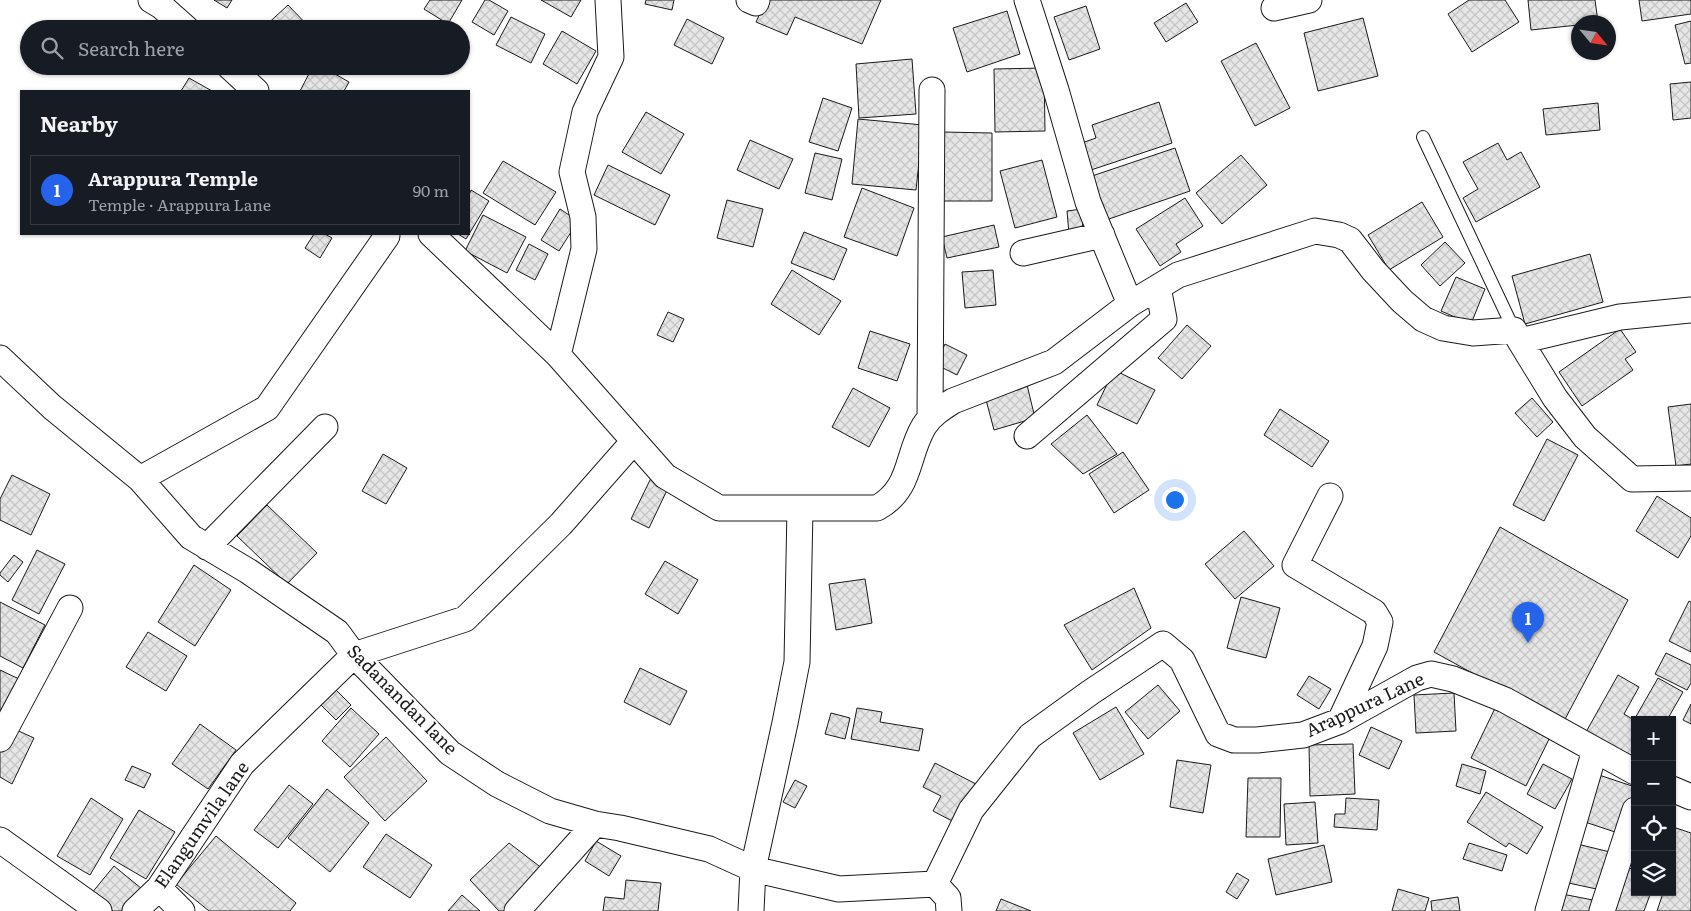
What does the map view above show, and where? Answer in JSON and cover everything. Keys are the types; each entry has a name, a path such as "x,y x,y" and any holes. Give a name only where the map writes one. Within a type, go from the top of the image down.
{"street":[{"path":"151,0 177,20"},
{"path":"558,355 584,249 584,217 572,172 585,112 611,57 608,0"},
{"path":"749,0 756,2 757,0"},
{"path":"1026,0 1056,90 1088,202 1130,304"},
{"path":"1274,8 1309,0"},
{"path":"239,75 255,90"},
{"path":"930,418 932,90"},
{"path":"432,235 558,355 665,476 719,508 877,508 886,503 901,486 919,436 930,418 941,408 953,401 1054,362 1130,304 1178,275 1315,232 1327,232 1350,240 1402,301 1423,319 1443,328 1473,333 1517,335 1620,317 1691,310"},
{"path":"140,479 268,408 386,235"},
{"path":"1023,253 1102,235"},
{"path":"1027,436 1164,319 1158,287"},
{"path":"1517,335 1555,398 1585,437 1632,479 1691,478"},
{"name":"Sadanandan lane","path":"0,358 52,407 140,479 191,537 248,571 337,632 354,655 450,753 497,784 550,811 594,824 620,828 708,849 753,869 839,889 936,884"},
{"path":"207,547 325,427"},
{"path":"354,655 465,619 561,524 634,441"},
{"path":"1330,496 1295,565 1374,612 1380,622 1375,646 1340,721"},
{"path":"751,911 753,869 797,662 800,508"},
{"path":"0,739 70,608"},
{"name":"Arappura Lane","path":"936,884 971,810 1030,736 1091,692 1164,644 1182,660 1218,734 1234,740 1257,740 1303,735 1340,721 1417,678 1431,674 1453,679 1505,700 1631,770"},
{"name":"Elangumvila lane","path":"135,911 159,888 242,764 354,655"},
{"path":"1548,911 1595,750"},
{"path":"1676,791 1691,797"},
{"path":"1602,911 1631,822"},
{"path":"517,911 594,824"},
{"path":"0,840 99,911"},
{"path":"936,884 948,898 949,911"},
{"path":"159,888 182,911"}],"lane":[{"path":"1423,137 1517,335"}],"building":[{"path":"214,0 232,0 227,8"},
{"path":"430,0 462,0 450,20 442,20 424,9"},
{"path":"485,0 489,0 508,11 494,35 472,22"},
{"path":"541,0 581,0 571,17"},
{"path":"646,0 674,0 672,10 645,4"},
{"path":"766,0 881,0 862,44 795,17 787,35 756,22"},
{"path":"1469,0 1505,0 1519,22 1472,52 1448,14"},
{"path":"1528,0 1595,0 1597,15 1571,15 1571,26 1531,30"},
{"path":"1639,0 1691,0 1691,14 1642,21"},
{"path":"1186,3 1198,22 1166,42 1154,23"},
{"path":"288,5 302,20 272,20"},
{"path":"1086,6 1100,49 1069,60 1054,17"},
{"path":"1007,11 1020,54 967,72 953,28"},
{"path":"511,17 545,34 531,63 496,45"},
{"path":"1363,18 1378,76 1318,91 1304,33"},
{"path":"687,19 724,38 712,64 674,45"},
{"path":"1691,21 1691,63 1685,64 1675,25"},
{"path":"562,31 596,51 577,84 543,64"},
{"path":"1256,43 1290,108 1255,126 1221,61"},
{"path":"912,59 916,114 859,118 856,64"},
{"path":"1044,68 1045,131 995,132 994,69"},
{"path":"308,75 337,75 349,82 345,90 301,90"},
{"path":"189,78 210,90 182,90"},
{"path":"1691,82 1691,118 1673,120 1670,84"},
{"path":"823,98 852,108 838,151 809,142"},
{"path":"1159,102 1172,143 1085,172 1076,145 1096,138 1092,125"},
{"path":"1598,103 1600,130 1546,135 1543,109"},
{"path":"646,112 684,134 661,174 622,152"},
{"path":"858,119 923,125 916,190 852,184"},
{"path":"943,132 992,133 992,201 942,201"},
{"path":"750,140 793,159 779,189 737,170"},
{"path":"1498,143 1507,160 1521,152 1540,187 1476,222 1463,198 1478,189 1463,162"},
{"path":"1175,148 1190,191 1106,220 1092,176"},
{"path":"815,153 842,159 832,200 805,193"},
{"path":"1241,155 1267,185 1222,224 1196,193"},
{"path":"1042,160 1057,217 1015,228 1000,171"},
{"path":"503,161 556,192 535,225 483,193"},
{"path":"608,165 670,195 655,225 594,195"},
{"path":"862,188 914,208 897,256 844,237"},
{"path":"471,190 489,201 470,232"},
{"path":"1185,198 1203,226 1176,244 1181,252 1160,266 1136,229"},
{"path":"727,200 763,209 753,247 717,238"},
{"path":"1422,202 1443,237 1389,270 1368,235"},
{"path":"560,209 578,221 559,251 541,240"},
{"path":"1082,209 1083,233 1069,234 1067,211"},
{"path":"483,215 526,237 507,273 465,251"},
{"path":"994,225 999,247 947,258 942,237"},
{"path":"804,232 847,249 834,280 791,263"},
{"path":"313,235 327,235 332,238 320,258 305,248"},
{"path":"460,235 468,235 466,239"},
{"path":"1445,242 1465,263 1440,286 1421,265"},
{"path":"529,244 548,254 535,280 516,270"},
{"path":"1590,254 1603,302 1525,324 1512,276"},
{"path":"792,270 841,301 819,335 771,304"},
{"path":"993,270 996,305 965,308 962,272"},
{"path":"1456,277 1485,289 1471,324 1441,311"},
{"path":"668,312 684,319 673,342 657,335"},
{"path":"1187,325 1211,346 1182,379 1158,358"},
{"path":"1620,329 1636,352 1625,359 1633,370 1582,406 1559,372"},
{"path":"870,331 910,344 897,381 858,368"},
{"path":"945,344 967,355 957,375 935,364"},
{"path":"1114,370 1155,390 1137,424 1097,405"},
{"path":"1027,385 1035,418 994,430 985,396"},
{"path":"853,388 890,408 869,447 832,427"},
{"path":"1532,398 1553,422 1537,437 1515,413"},
{"path":"1691,404 1691,464 1676,466 1668,407"},
{"path":"1280,409 1329,441 1312,467 1264,435"},
{"path":"1087,415 1117,454 1083,474 1051,444"},
{"path":"1547,439 1578,455 1544,521 1513,505"},
{"path":"1123,452 1149,490 1114,513 1089,474"},
{"path":"383,454 407,468 386,504 362,491"},
{"path":"12,475 50,494 31,535 0,520 0,499"},
{"path":"651,478 669,486 649,528 631,519"},
{"path":"1657,496 1691,518 1691,536 1678,558 1636,531"},
{"path":"267,505 317,553 287,584 237,536"},
{"path":"1500,527 1628,600 1563,723 1434,652"},
{"path":"1244,531 1274,566 1235,599 1205,564"},
{"path":"37,550 65,564 39,614 12,600"},
{"path":"14,555 23,562 8,582 0,573"},
{"path":"665,561 698,580 678,614 645,594"},
{"path":"194,565 231,590 195,646 158,622"},
{"path":"865,579 872,623 836,630 829,584"},
{"path":"1134,588 1151,628 1092,670 1064,625"},
{"path":"1241,597 1280,608 1266,658 1227,648"},
{"path":"1689,601 1691,602 1691,652 1669,641"},
{"path":"0,602 45,625 23,668 0,656"},
{"path":"148,632 187,656 166,691 126,667"},
{"path":"1666,653 1691,665 1691,683 1687,690 1655,674"},
{"path":"640,668 687,691 670,725 624,702"},
{"path":"0,670 19,679 0,715"},
{"path":"1618,675 1639,687 1624,714 1631,718 1631,757 1586,732"},
{"path":"1309,676 1331,689 1319,709 1297,695"},
{"path":"1658,678 1683,692 1669,716 1636,716"},
{"path":"330,684 351,705 336,720 315,699"},
{"path":"1158,685 1180,711 1148,739 1125,712"},
{"path":"1454,693 1456,731 1416,733 1414,695"},
{"path":"1498,702 1554,729 1526,786 1471,758"},
{"path":"1691,704 1691,724 1683,720"},
{"path":"1116,707 1144,754 1100,780 1073,733"},
{"path":"351,708 379,734 350,767 322,741"},
{"path":"857,708 882,712 880,722 923,729 919,751 851,739"},
{"path":"831,713 850,718 845,739 825,734"},
{"path":"200,724 236,750 208,789 172,764"},
{"path":"1371,727 1402,741 1389,769 1359,755"},
{"path":"12,728 34,738 12,784 0,777 0,752"},
{"path":"386,737 427,781 385,821 344,777"},
{"path":"1353,744 1355,794 1310,796 1309,745"},
{"path":"1177,760 1211,765 1203,813 1170,807"},
{"path":"935,763 976,784 956,823 933,811 941,796 923,787"},
{"path":"1462,764 1486,771 1480,794 1456,786"},
{"path":"1543,764 1572,779 1555,809 1527,794"},
{"path":"132,766 151,774 144,788 125,780"},
{"path":"1596,774 1631,786 1631,815 1624,835 1579,820"},
{"path":"1248,778 1281,778 1280,837 1246,837"},
{"path":"795,780 807,786 795,808 783,802"},
{"path":"289,785 313,804 278,848 254,830"},
{"path":"327,789 369,823 330,872 288,838"},
{"path":"1486,792 1543,827 1527,854 1509,843 1506,847 1467,822"},
{"path":"91,798 123,819 90,875 57,856"},
{"path":"1346,798 1379,800 1377,830 1334,827 1335,814 1345,814"},
{"path":"1315,802 1318,843 1286,845 1284,804"},
{"path":"139,810 175,832 146,879 110,858"},
{"path":"1676,828 1691,833 1691,911 1657,911 1662,896 1676,896"},
{"path":"386,834 432,865 410,898 363,867"},
{"path":"216,836 296,903 290,911 209,911 176,884"},
{"path":"596,841 621,856 609,876 585,861"},
{"path":"509,843 547,872 503,911 499,911 470,880"},
{"path":"1469,843 1507,855 1502,871 1463,859"},
{"path":"1573,843 1610,852 1601,890 1564,882"},
{"path":"1324,845 1332,882 1276,895 1268,859"},
{"path":"114,866 142,889 125,911 113,911 91,894"},
{"path":"1626,867 1631,869 1631,896 1650,896 1644,911 1610,911"},
{"path":"1237,873 1249,880 1237,899 1226,892"},
{"path":"626,880 661,883 658,911 603,911 605,897 624,899"},
{"path":"1398,889 1429,898 1425,911 1392,911"},
{"path":"1562,894 1598,901 1596,911 1559,911"},
{"path":"462,895 480,911 448,911"},
{"path":"1458,897 1460,911 1432,911 1431,901"},
{"path":"1001,899 1031,911 996,911"}],"place":[{"name":"Arappura Temple","path":"1528,643"}]}
